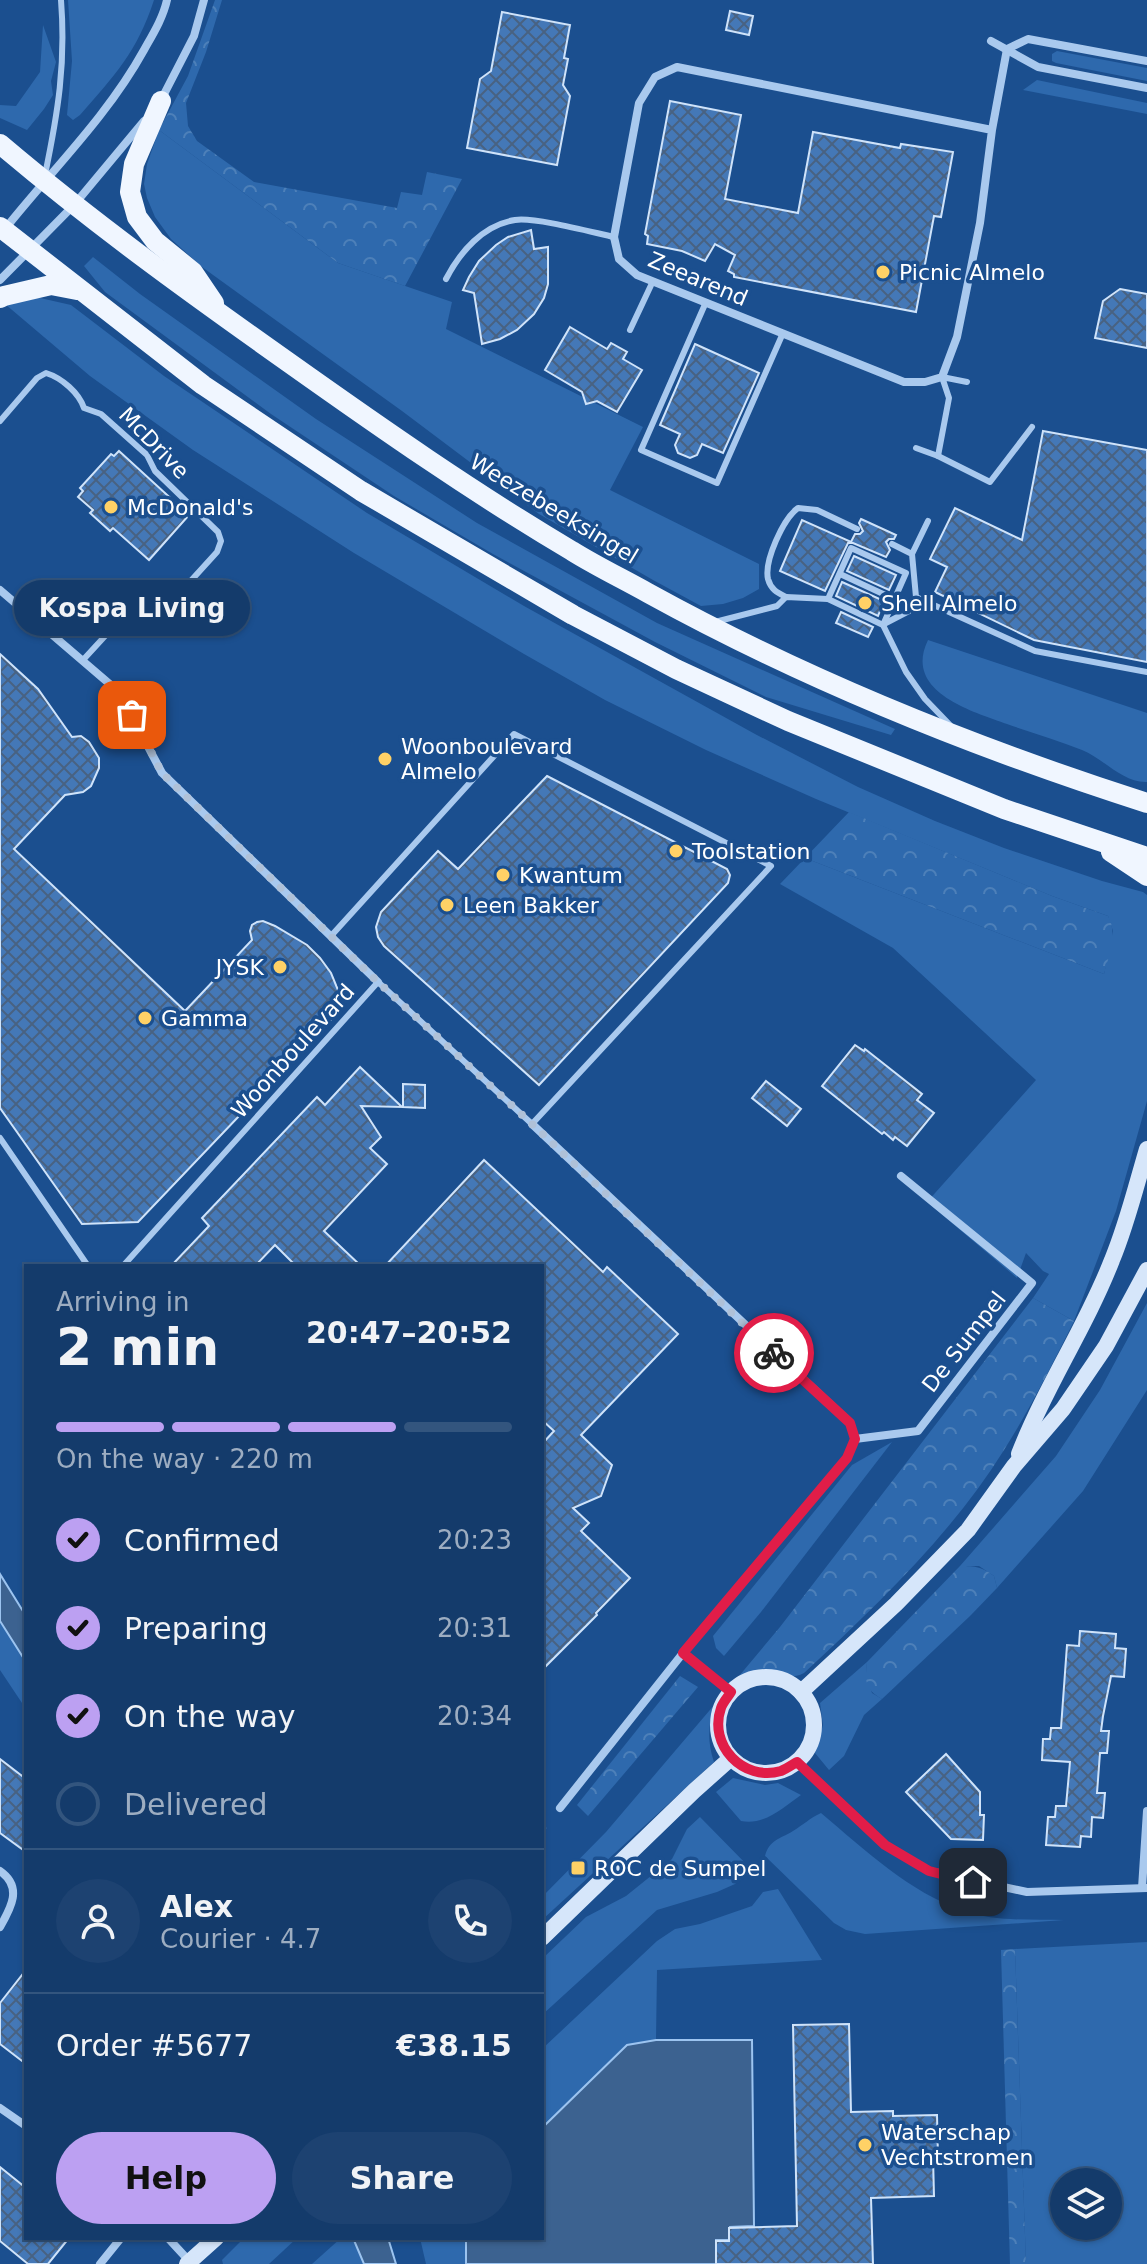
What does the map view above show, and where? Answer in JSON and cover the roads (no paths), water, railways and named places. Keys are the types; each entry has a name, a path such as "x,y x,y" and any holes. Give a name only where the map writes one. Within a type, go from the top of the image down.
{"main road":[{"path":"161,101 134,164 130,192 137,217 155,241 193,272 224,316"},
{"name":"Weezebeeksingel","path":"0,144 74,205 224,316 394,437 573,552 705,624 807,673 964,739 1147,803"},
{"path":"1,231 203,385 361,491 573,615 676,669 788,721 960,792 1147,857"},
{"path":"0,298 51,285 81,290"},
{"path":"1116,793 1147,794"},
{"path":"1091,839 1147,876"}],"street":[{"path":"1,231 104,114 155,30 167,0"},
{"path":"0,280 74,205 161,101 194,36 204,0"},
{"path":"1007,49 1028,39 1147,61"},
{"path":"991,41 1038,67 1147,88"},
{"path":"942,377 957,337 980,223 992,130 1007,49"},
{"path":"614,237 639,103 655,77 677,67 992,130"},
{"name":"Zeearend","path":"614,237 619,259 637,275 904,382 925,382 942,377"},
{"name":"Woonboulevard","path":"0,590 119,692 162,773 378,982"},
{"path":"532,1124 850,1423 855,1439 847,1458 683,1653 560,1808"},
{"path":"1014,1466 1034,1417 1113,1260 1147,1149"},
{"name":"De Sumpel","path":"855,1439 918,1431 1032,1283 901,1176"},
{"path":"801,1692 896,1604 968,1530 1014,1466 1063,1409 1106,1346 1147,1270"},
{"path":"683,1653 731,1692"},
{"path":"761,1677 783,1680 801,1692 812,1709 815,1725 809,1747 797,1762 782,1771 765,1773 747,1769 731,1758 721,1741 718,1726 722,1706 731,1692 743,1683 761,1677"},
{"path":"544,1936 731,1758"},
{"path":"797,1762 885,1845 929,1871 1027,1892 1144,1888 1147,1811"},
{"path":"0,1871 6,1875 15,1896 0,1927"},
{"path":"0,2108 24,2125"},
{"path":"100,2264 119,2240"},
{"path":"170,2240 189,2263 214,2240"}],"lane":[{"path":"44,181 62,84 61,0"},
{"path":"446,279 456,260 473,241 489,229 515,220 614,237"},
{"path":"630,330 653,281"},
{"path":"706,302 641,450 717,483 783,333"},
{"name":"McDrive","path":"0,421 37,378 46,373 54,375 81,397 84,408 101,414 147,455 155,471 218,532 221,541 217,552 147,629 129,631 117,623 83,660"},
{"path":"938,456 949,398 942,377 967,382"},
{"path":"916,448 990,482 1032,427"},
{"path":"857,529 817,510 798,508 788,515 772,550 767,577 773,590 786,597 828,599 883,625 906,672 925,699 964,739"},
{"path":"883,625 909,611 916,597 912,554 928,521"},
{"path":"892,544 912,554"},
{"path":"828,599 851,548 906,573 883,625"},
{"path":"840,574 894,599"},
{"path":"705,624 777,606 786,597"},
{"path":"916,597 1035,651 1147,672"},
{"path":"331,936 514,734 771,866 532,1124 378,982"},
{"name":"Woonboulevard","path":"125,1264 378,982"},
{"path":"0,1138 87,1264"}],"place":[{"name":"Picnic Almelo","path":"883,272"},
{"name":"McDonald's","path":"111,507"},
{"name":"Shell Almelo","path":"865,603"},
{"name":"Kospa Living","path":"132,715"},
{"name":"Woonboulevard Almelo","path":"385,759"},
{"name":"Toolstation","path":"676,851"},
{"name":"Kwantum","path":"503,875"},
{"name":"Leen Bakker","path":"447,905"},
{"name":"JYSK","path":"280,967"},
{"name":"Gamma","path":"145,1018"},
{"name":"ROC de Sumpel","path":"578,1868"},
{"name":"Waterschap Vechtstromen","path":"865,2145"}]}
